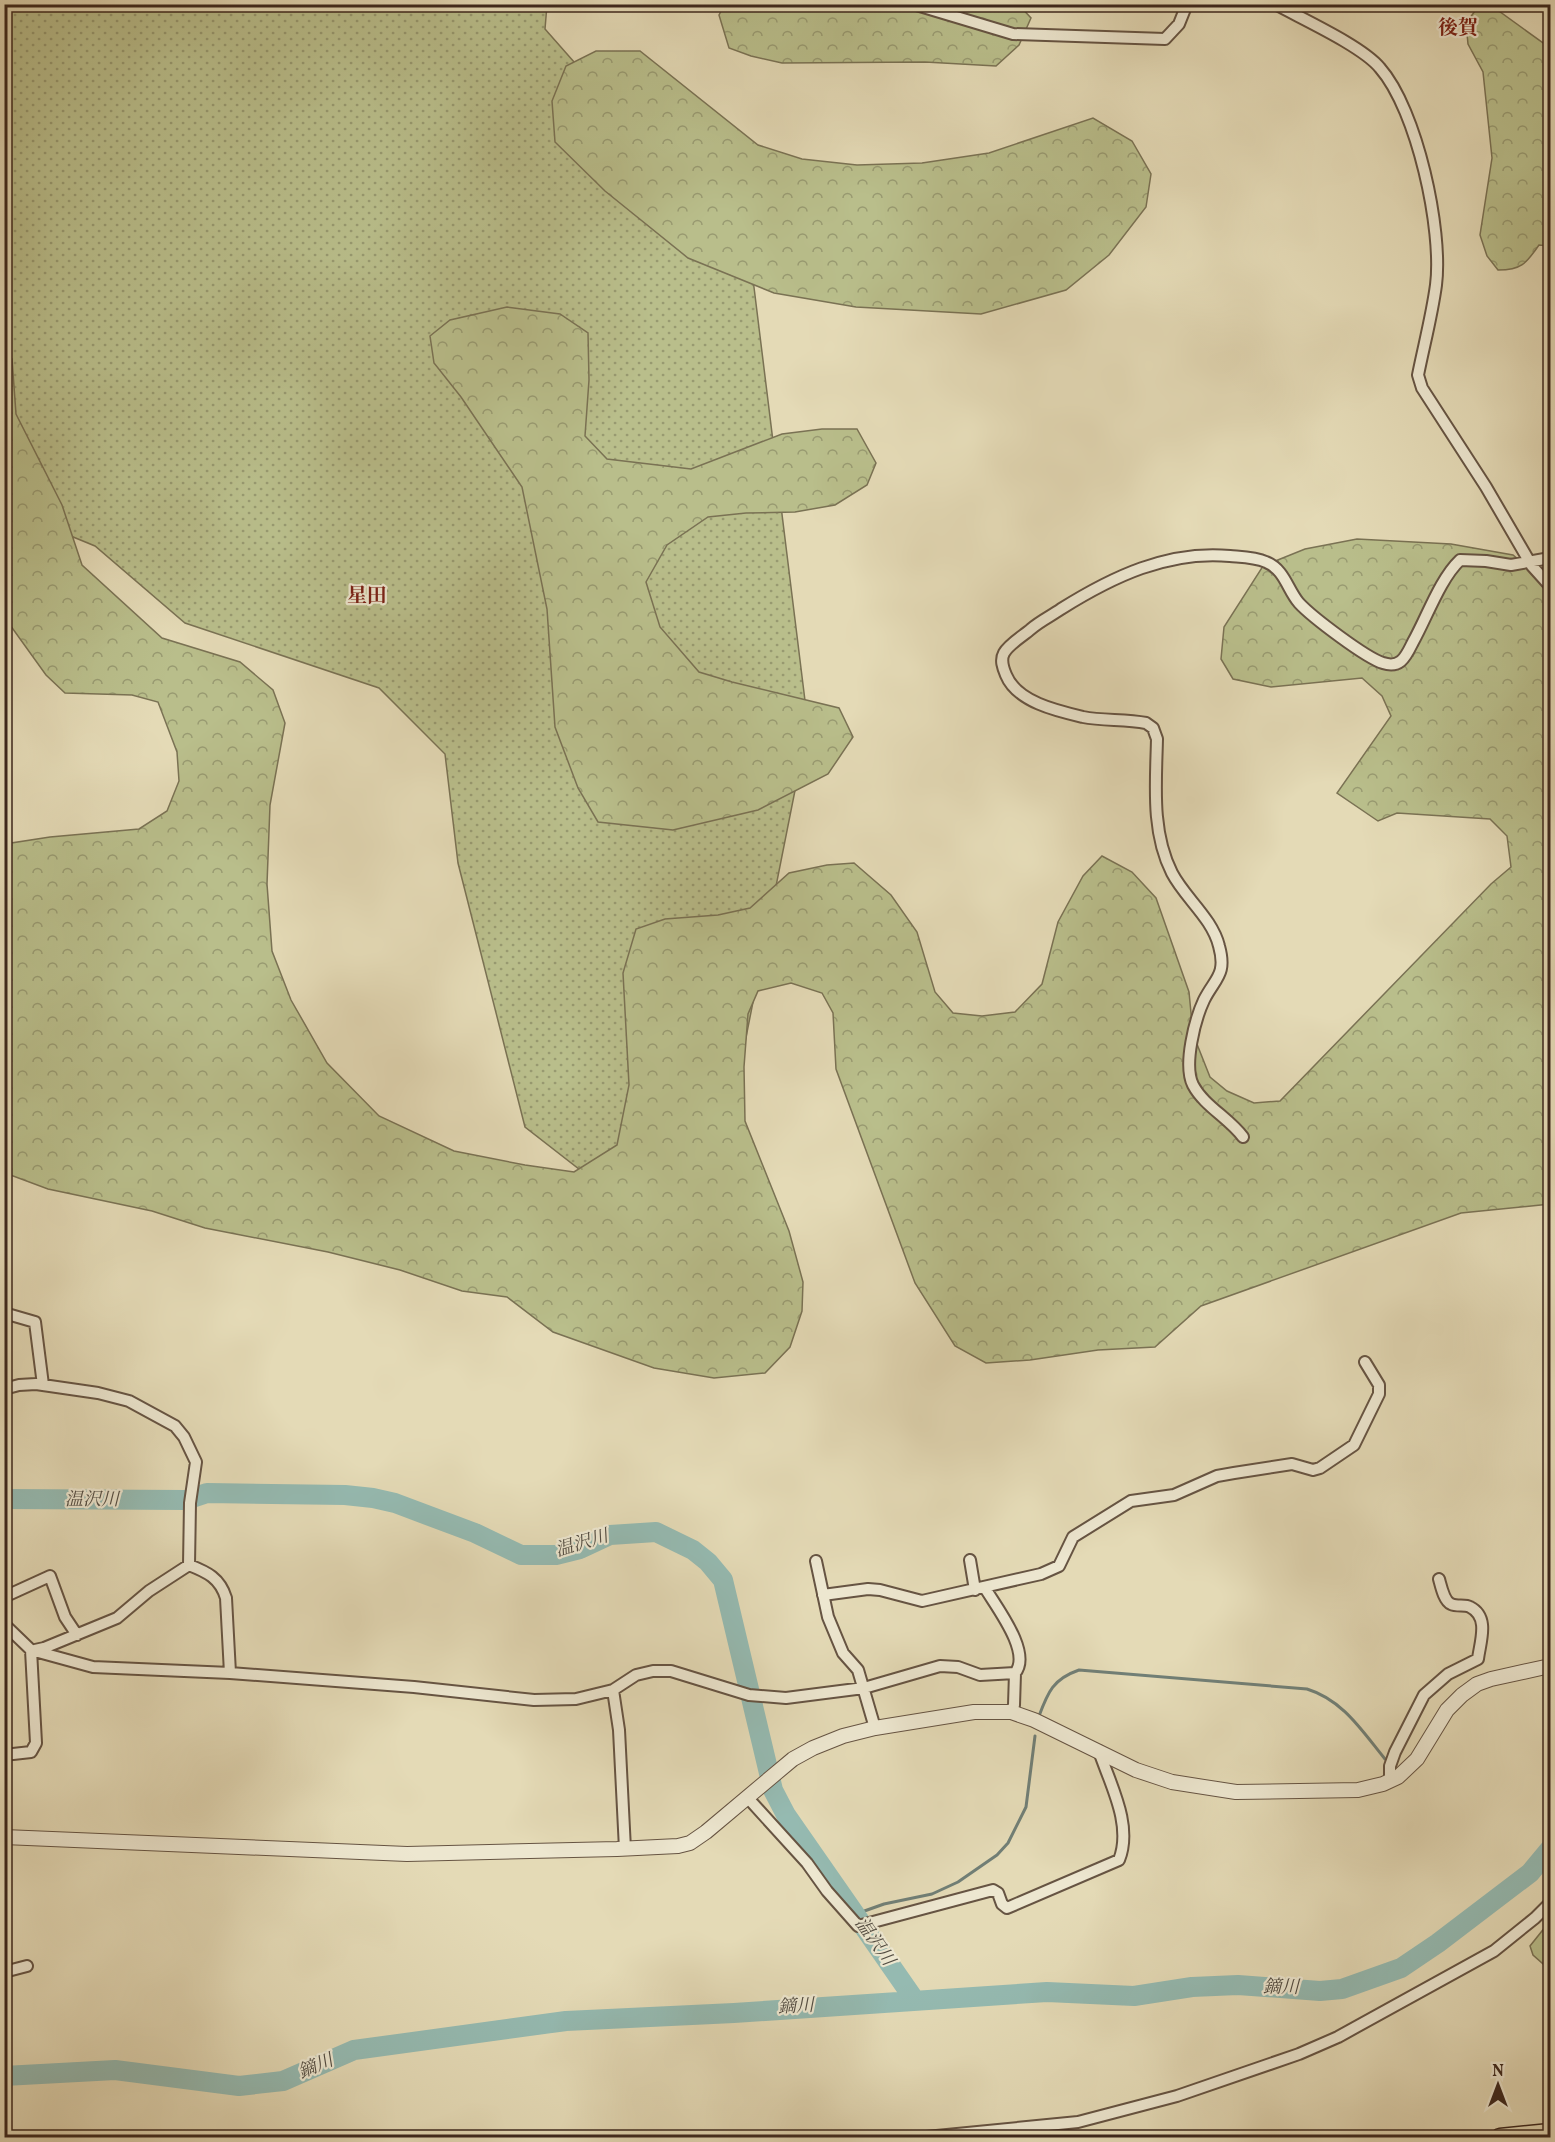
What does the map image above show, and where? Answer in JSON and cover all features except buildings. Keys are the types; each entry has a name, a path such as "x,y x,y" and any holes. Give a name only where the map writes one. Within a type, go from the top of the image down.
{"highway":[{"path":"1500,2138 1551,2133"}],"street":[{"path":"912,4 1013,34 1165,39 1179,24 1187,4"},
{"path":"1275,4 1350,46 1375,63 1395,88 1413,133 1425,175 1435,239 1436,284 1418,375 1422,388 1486,487 1528,560 1540,577 1551,586"},
{"path":"1243,1137 1220,1113 1200,1097 1192,1082 1190,1056 1194,1033 1205,999 1217,982 1220,973 1220,947 1215,934 1172,873 1161,846 1157,825 1156,739 1153,728 1146,723 1083,717 1040,705 1018,691 1008,680 1003,668 1004,652 1033,627 1080,597 1128,572 1164,560 1216,554 1265,561 1277,568 1297,601 1313,616 1372,658 1393,664 1401,661 1408,651 1427,619 1443,583 1460,560 1511,565 1528,560 1551,558"},
{"path":"4,1313 36,1322 43,1385"},
{"path":"824,1595 868,1589 922,1601 1041,1574 1059,1566 1073,1536 1131,1501 1174,1495 1217,1476 1234,1473 1292,1464 1313,1470 1320,1468 1354,1445 1379,1394 1379,1385 1365,1362"},
{"path":"4,1389 19,1385 43,1385 98,1393 129,1401 175,1426 184,1437 196,1462 190,1503 189,1565"},
{"path":"970,1560 980,1589 1016,1641 1021,1657 1020,1667 1015,1673 1014,1705 1011,1712"},
{"path":"816,1561 828,1617 843,1653 858,1670 875,1728"},
{"path":"32,1650 44,1648 117,1618 149,1591 189,1565"},
{"path":"189,1565 204,1570 223,1588 226,1598 230,1673"},
{"path":"4,1597 50,1576 65,1617 77,1635"},
{"path":"1390,1781 1390,1766 1395,1752 1424,1695 1448,1674 1478,1659 1483,1623 1470,1606 1451,1604 1446,1599 1439,1579"},
{"path":"4,1624 32,1650 93,1667 230,1673 414,1687 534,1700 576,1699 613,1690 636,1675 653,1671 671,1671 749,1695 786,1698 864,1688 940,1666 958,1667 980,1675 1015,1673"},
{"path":"4,1755 31,1752 36,1743 32,1650"},
{"path":"4,1837 407,1854 625,1849 678,1845 690,1842 706,1832 793,1759 813,1748 843,1736 875,1728 974,1712 1011,1712 1034,1720 1136,1770 1172,1782 1236,1792 1358,1790 1398,1777 1417,1759 1448,1710 1473,1688 1491,1679 1551,1666"},
{"path":"613,1690 619,1730 625,1849"},
{"path":"747,1797 807,1863 827,1892 858,1926 993,1890 998,1893 1002,1904 1007,1908 1119,1860 1123,1850 1118,1805 1099,1751"},
{"path":"916,2138 1078,2122 1177,2096 1299,2054 1338,2037 1494,1951 1551,1903"},
{"path":"4,1972 27,1966"}],"green space":[{"path":"725,4 1018,4 1031,18 1019,45 996,66 925,62 782,63 729,48 719,15"},
{"path":"4,5 547,5 545,29 751,263 808,725 701,1264 525,1127 458,863 445,754 379,688 185,623 95,546 5,509"},
{"path":"1478,7 1496,9 1550,48 1550,246 1539,245 1522,265 1506,270 1498,270 1487,256 1480,235 1492,158 1483,72 1468,44 1466,23"},
{"path":"596,51 640,51 758,145 802,159 857,165 922,163 989,153 1093,118 1132,141 1151,174 1146,207 1109,255 1066,290 981,314 856,307 774,293 688,258 605,191 555,142 552,101 566,66"},
{"path":"507,307 560,314 588,333 589,380 585,436 607,459 691,469 782,434 822,429 857,429 876,463 867,485 835,505 795,512 746,513 708,517 667,545 646,582 660,627 699,672 839,708 853,737 828,774 758,810 673,830 598,822 578,788 555,727 547,609 522,487 461,397 434,363 430,336 450,320"},
{"path":"4,347 12,359 16,414 62,505 82,565 162,638 240,662 273,690 285,723 270,805 267,884 272,951 291,1000 327,1063 379,1116 454,1151 574,1172 617,1145 629,1085 623,973 636,929 665,919 718,915 750,908 789,873 827,865 854,863 891,895 917,932 935,992 953,1013 982,1016 1015,1012 1042,984 1058,922 1083,876 1102,856 1132,872 1156,898 1189,992 1193,1034 1210,1077 1227,1091 1254,1103 1280,1101 1491,884 1511,867 1507,836 1490,819 1397,813 1378,821 1337,793 1391,716 1382,696 1362,678 1271,687 1233,679 1221,659 1224,627 1263,566 1305,549 1357,539 1451,544 1513,555 1550,586 1550,1204 1461,1213 1201,1306 1155,1347 1098,1350 1030,1360 986,1363 955,1346 915,1283 836,1069 833,1013 822,993 791,983 758,991 748,1014 744,1067 745,1121 789,1231 803,1282 802,1311 790,1347 765,1373 714,1378 654,1368 553,1332 507,1297 462,1291 400,1270 328,1252 205,1228 152,1211 48,1189 5,1173 5,844 50,837 139,829 167,811 179,781 177,752 158,702 132,695 65,693 46,675 5,618"},
{"path":"1550,1921 1550,1970 1533,1955 1530,1946"}],"waterway":[{"name":"温沢川","path":"4,1499 186,1500 207,1493 345,1495 395,1503 475,1533 521,1555 556,1555 580,1549 610,1535 656,1532 693,1550 708,1562 723,1580 773,1790 786,1815 914,1999"},
{"path":"1039,1716 1045,1700 1057,1682 1079,1670 1307,1689 1320,1694 1341,1709 1360,1727 1385,1759"},
{"path":"856,1914 884,1904 932,1894 958,1882 997,1855 1008,1843 1026,1807 1035,1736"},
{"name":"鏑川","path":"4,2076 115,2070 239,2086 283,2081 354,2050 566,2021 734,2013 1047,1992 1134,1996 1192,1987 1238,1985 1320,1991 1342,1989 1401,1968 1438,1943 1530,1873 1550,1849"}],"district":[{"name":"後賀","path":"1458,29"},
{"name":"星田","path":"367,597"}]}
